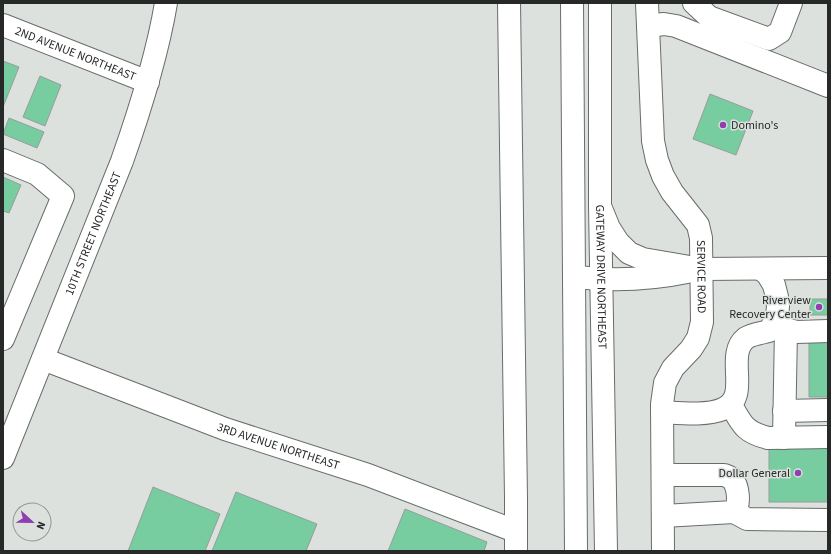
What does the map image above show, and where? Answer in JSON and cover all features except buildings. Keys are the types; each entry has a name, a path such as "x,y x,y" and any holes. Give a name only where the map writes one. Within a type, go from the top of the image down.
{"main road":[{"name":"10TH STREET NORTHEAST","path":"3,458 122,161 148,82 166,3"},
{"path":"509,3 516,541"},
{"path":"572,3 576,551"},
{"name":"GATEWAY DRIVE NORTHEAST","path":"600,3 600,206 606,551"},
{"name":"SERVICE ROAD","path":"647,3 653,141 657,160 663,176 672,192 698,225 701,238 702,322 698,338 691,349 673,368 665,383 662,404 663,551"},
{"path":"648,26 670,24 705,15 769,40 780,32 792,3"},
{"path":"705,15 828,86"},
{"name":"2ND AVENUE NORTHEAST","path":"3,25 148,82"},
{"path":"3,160 37,174 63,196 3,339"},
{"path":"600,206 609,228 618,242 629,253 643,259 701,269 828,268"},
{"path":"575,277 602,280 664,277 701,269"},
{"path":"761,269 768,274 774,285 781,323 784,438"},
{"path":"781,323 797,332 828,331"},
{"path":"662,412 711,413 722,410 731,405 738,392 737,359 740,344 747,337 769,331 781,323"},
{"name":"3RD AVENUE NORTHEAST","path":"43,359 225,430 368,475 516,541"},
{"path":"731,405 743,426 753,434 768,438 828,437"},
{"path":"784,411 828,410"},
{"path":"662,475 724,475 731,478 737,487 737,508 734,512"},
{"path":"663,516 734,512 747,519 828,520"}],"place":[{"name":"Domino's","path":"723,125"},
{"name":"Riverview Recovery Center","path":"819,307"},
{"name":"Dollar General","path":"798,473"}]}
